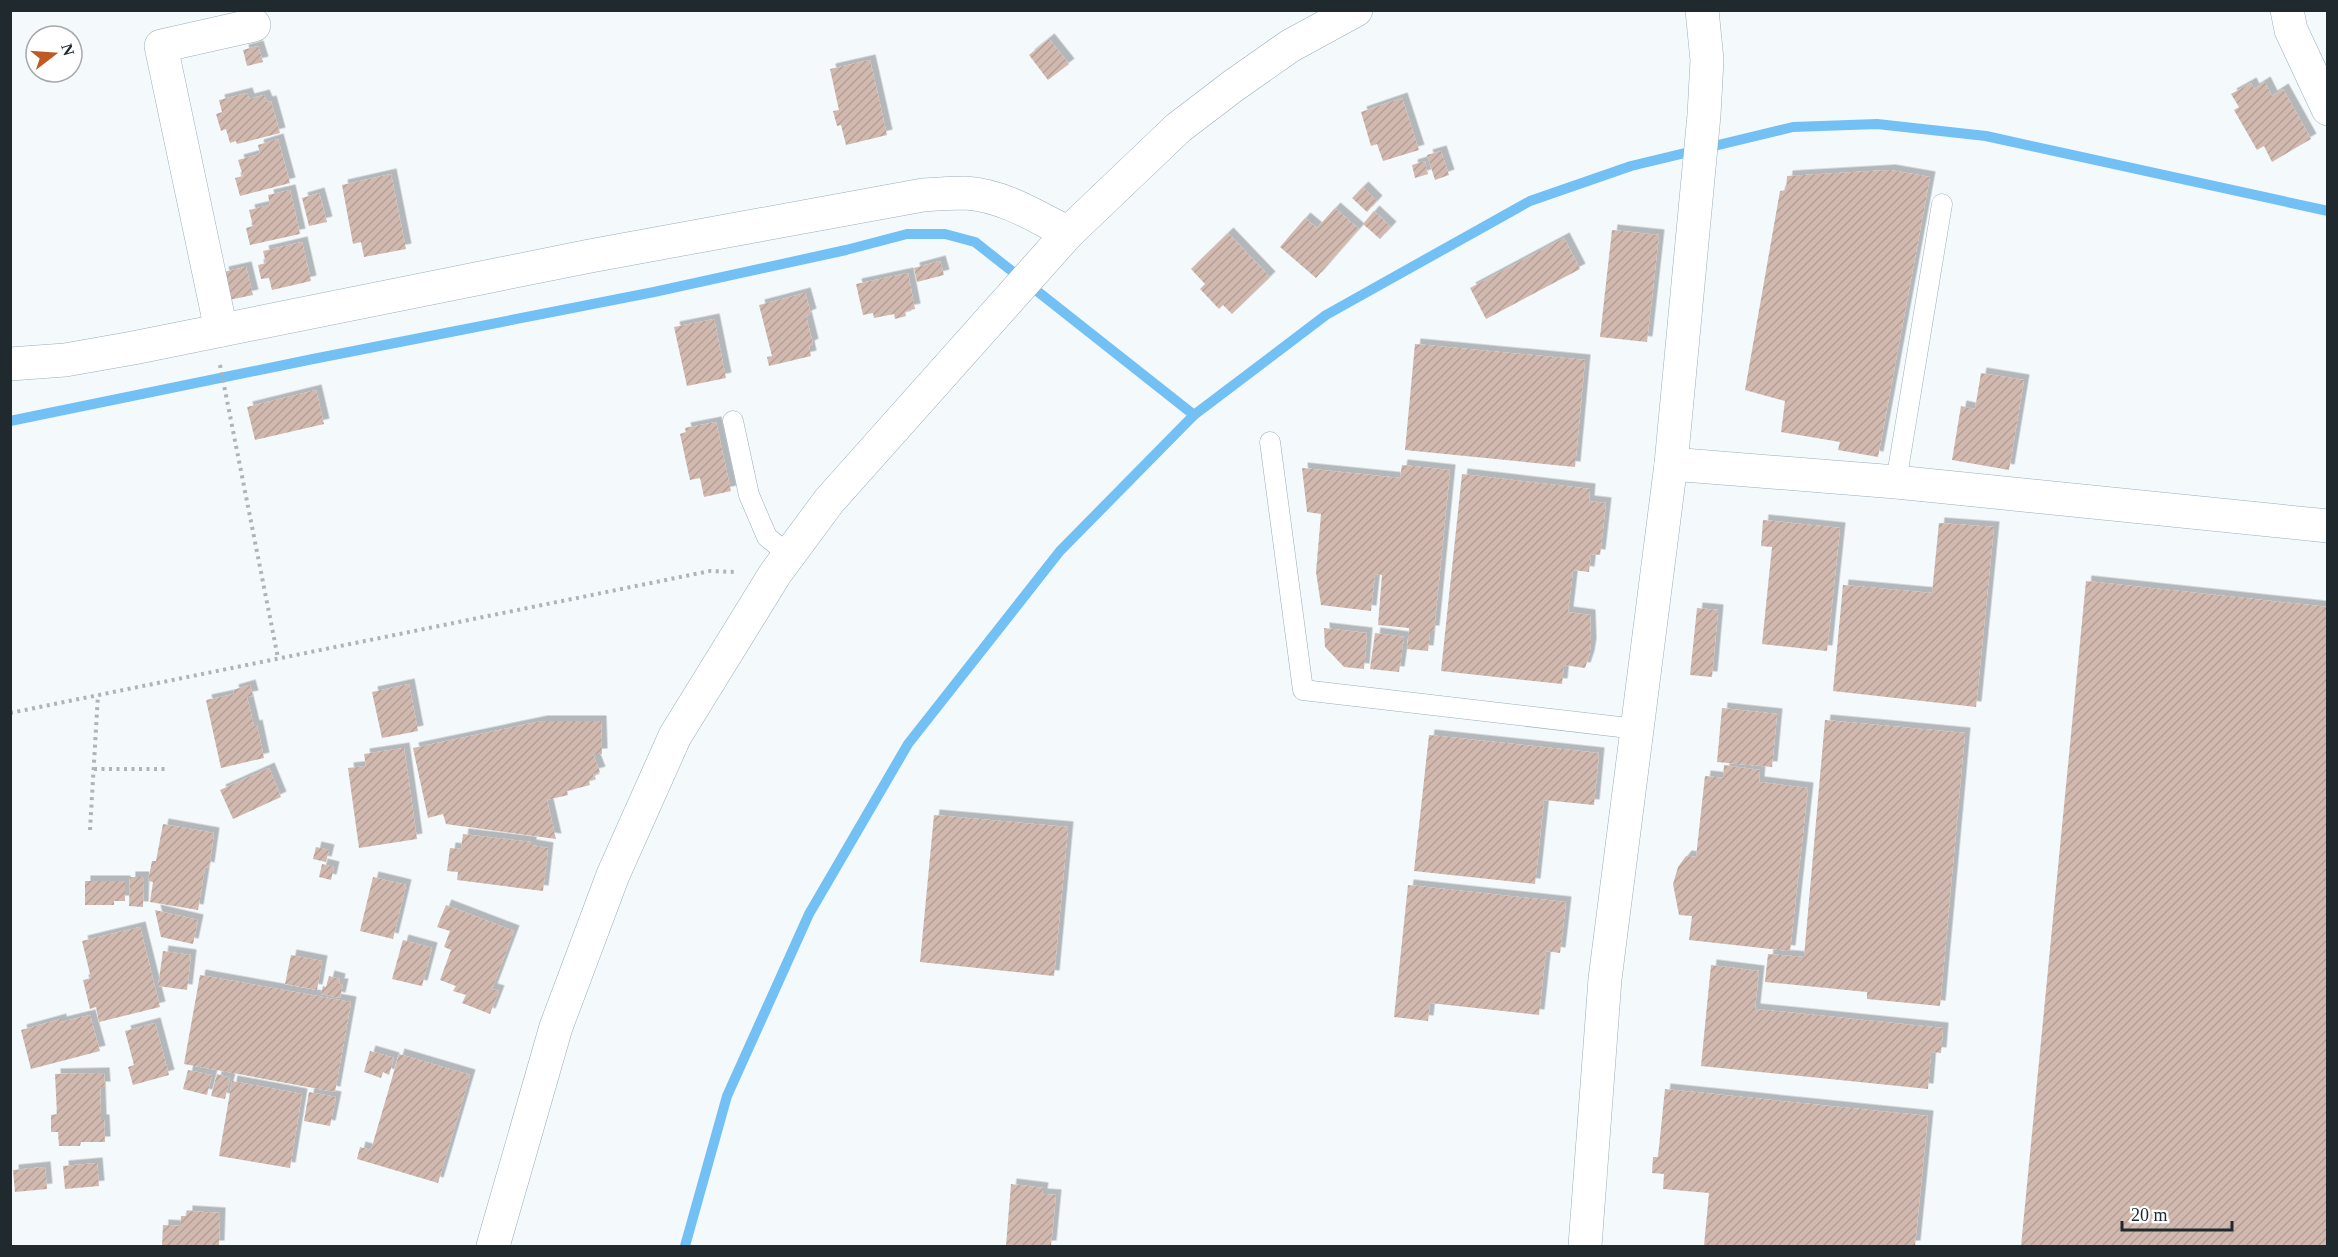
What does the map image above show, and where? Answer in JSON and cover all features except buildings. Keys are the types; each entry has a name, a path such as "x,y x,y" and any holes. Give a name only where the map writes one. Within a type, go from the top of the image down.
{"street":[{"path":"492,1246 556,1027 613,875 675,736 782,565 830,501 1068,233 1188,121 1233,86 1290,46 1356,10"},
{"path":"1585,1246 1605,979 1671,464 1704,115 1707,60 1702,10"},
{"path":"2287,10 2291,30 2328,109"},
{"path":"217,331 161,46 254,25"},
{"path":"10,364 65,360 590,256 923,195 966,193 999,200 1032,213 1068,233"},
{"path":"1671,464 1896,482 2328,526"}],"lane":[{"path":"1896,482 1942,204"},
{"path":"734,421 749,495 782,565"},
{"path":"1270,442 1303,690 1637,729"}],"path":[{"path":"217,331 278,658"},
{"path":"10,713 710,571 782,565"},
{"path":"90,830 98,695"},
{"path":"94,769 169,769"}],"waterway":[{"path":"685,1246 727,1096 809,914 908,744 1060,551 1194,415 1326,315 1530,201 1631,166 1793,127 1877,124 1986,136 2328,211"},
{"path":"10,421 654,292 846,250 907,234 945,234 975,242 1194,415"}]}
